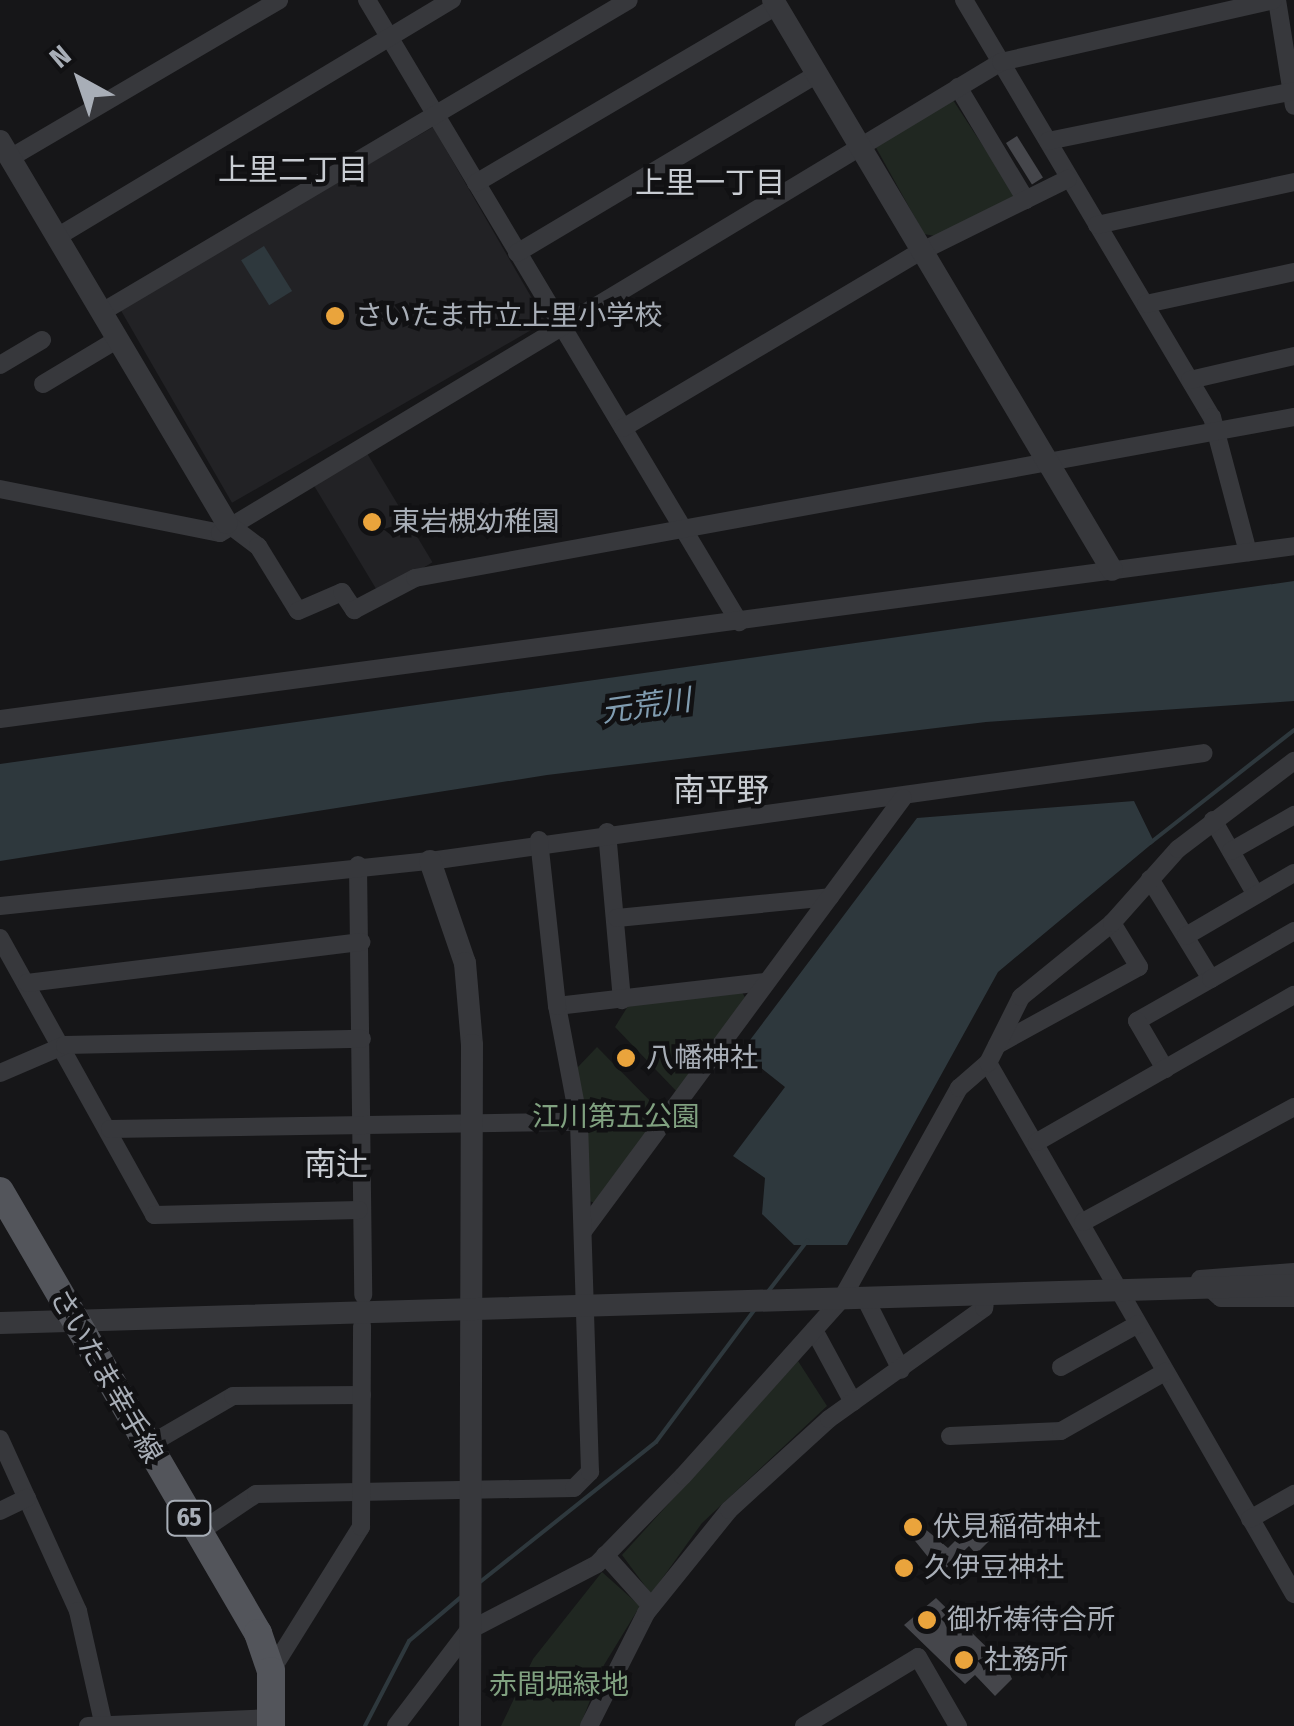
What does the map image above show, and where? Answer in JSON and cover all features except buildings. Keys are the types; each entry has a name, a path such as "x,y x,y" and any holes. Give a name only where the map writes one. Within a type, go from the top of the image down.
{"main road":[{"name":"さいたま幸手線","path":"0,1190 198,1532 271,1671 271,1722"}],"street":[{"path":"279,0 5,150 227,523 258,546 306,612 342,592 354,610 415,578 1294,417"},
{"path":"368,0 739,622"},
{"path":"57,237 452,0"},
{"path":"102,312 629,0"},
{"path":"964,0 1146,304 1217,431 1248,552"},
{"path":"1048,141 1293,96 1278,0"},
{"path":"0,489 207,536 1001,62 1278,0 1294,1"},
{"path":"476,183 775,3 1112,570"},
{"path":"517,253 817,74"},
{"path":"958,87 1026,200"},
{"path":"623,428 920,252 1068,179"},
{"path":"1096,225 1294,182"},
{"path":"1146,304 1294,272"},
{"path":"43,384 118,339"},
{"path":"0,366 42,340"},
{"path":"1190,380 1294,356"},
{"path":"0,719 1294,546"},
{"path":"0,906 358,864 430,860 539,840 903,798 1204,753"},
{"path":"396,1726 468,1631 605,1556 841,1300 959,1088 988,1063 1021,997 1112,922 1150,879 1214,820 1294,761"},
{"path":"584,1230 903,798"},
{"path":"1231,851 1294,815"},
{"path":"1214,820 1256,895"},
{"path":"606,832 622,1000"},
{"path":"198,1532 256,1494 574,1488 590,1472 579,1122 557,1006 539,840"},
{"path":"430,860 465,962 470,1125 465,1488 470,1726"},
{"path":"358,864 362,942 359,1210 363,1295"},
{"path":"1186,936 1294,873"},
{"path":"1150,879 1210,979"},
{"path":"616,918 830,897"},
{"path":"997,1045 1139,967 1112,922"},
{"path":"1164,1069 1137,1022 1294,932"},
{"path":"0,938 65,1045 154,1215 359,1210"},
{"path":"26,983 362,942"},
{"path":"557,1006 766,982"},
{"path":"1038,1142 1294,995"},
{"path":"0,1073 65,1045 362,1039"},
{"path":"988,1063 1038,1142 1164,1372 1294,1594"},
{"path":"1083,1222 1293,1110"},
{"path":"110,1129 362,1122 579,1122"},
{"path":"1171,1289 1201,1278 1294,1272"},
{"path":"0,1323 585,1310 986,1296 1117,1287 1210,1289 1294,1284"},
{"path":"1210,1289 1221,1298 1294,1298"},
{"path":"589,1726 651,1606 764,1474 853,1402 984,1308 986,1296"},
{"path":"866,1300 901,1370"},
{"path":"1061,1367 1138,1324"},
{"path":"271,1671 361,1526 362,1326"},
{"path":"814,1330 853,1402"},
{"path":"950,1436 1061,1432 1164,1372"},
{"path":"147,1446 234,1396 362,1394"},
{"path":"0,1439 78,1611 98,1725 271,1722"},
{"path":"1250,1519 1294,1494"},
{"path":"0,1511 27,1498"},
{"path":"605,1556 651,1606"},
{"path":"804,1726 918,1657 958,1726"}],"shaded area":[{"name":"さいたま市立上里小学校","path":"433,127 546,322 232,503 119,308"},
{"name":"東岩槻幼稚園","path":"365,450 432,562 379,594 312,482"}],"green space":[{"path":"953,100 1017,198 935,236 924,234 874,144"},
{"name":"江川第五公園","path":"742,992 747,1001 679,1094 615,1027 628,1006"},
{"name":"江川第五公園","path":"597,1047 663,1114 597,1204 587,1200 577,1068"},
{"name":"赤間堀緑地","path":"798,1361 827,1406 702,1523 651,1594 622,1555"},
{"name":"赤間堀緑地","path":"602,1572 640,1606 604,1665 580,1726 501,1726 533,1659"}],"water":[{"path":"264,246 292,291 269,305 241,260"},
{"name":"元荒川","path":"1294,581 1294,701 986,722 547,775 0,861 0,764"},
{"path":"1134,801 1154,842 998,972 847,1245 794,1245 762,1214 765,1178 733,1156 785,1087 741,1052 917,818"}],"waterway":[{"path":"1150,843 1294,730"},
{"path":"767,1293 807,1241"},
{"path":"480,1582 656,1442 755,1309"},
{"path":"365,1726 409,1641 461,1597"}],"place":[{"name":"さいたま市立上里小学校","path":"335,316"},
{"name":"東岩槻幼稚園","path":"372,522"},
{"name":"八幡神社","path":"626,1058"},
{"name":"伏見稲荷神社","path":"913,1527"},
{"name":"久伊豆神社","path":"904,1568"},
{"name":"御祈祷待合所","path":"927,1620"},
{"name":"社務所","path":"964,1660"}],"district":[{"name":"上里二丁目","path":"293,170"},
{"name":"上里一丁目","path":"710,183"},
{"name":"南平野","path":"721,790"},
{"name":"南辻","path":"336,1164"}]}
